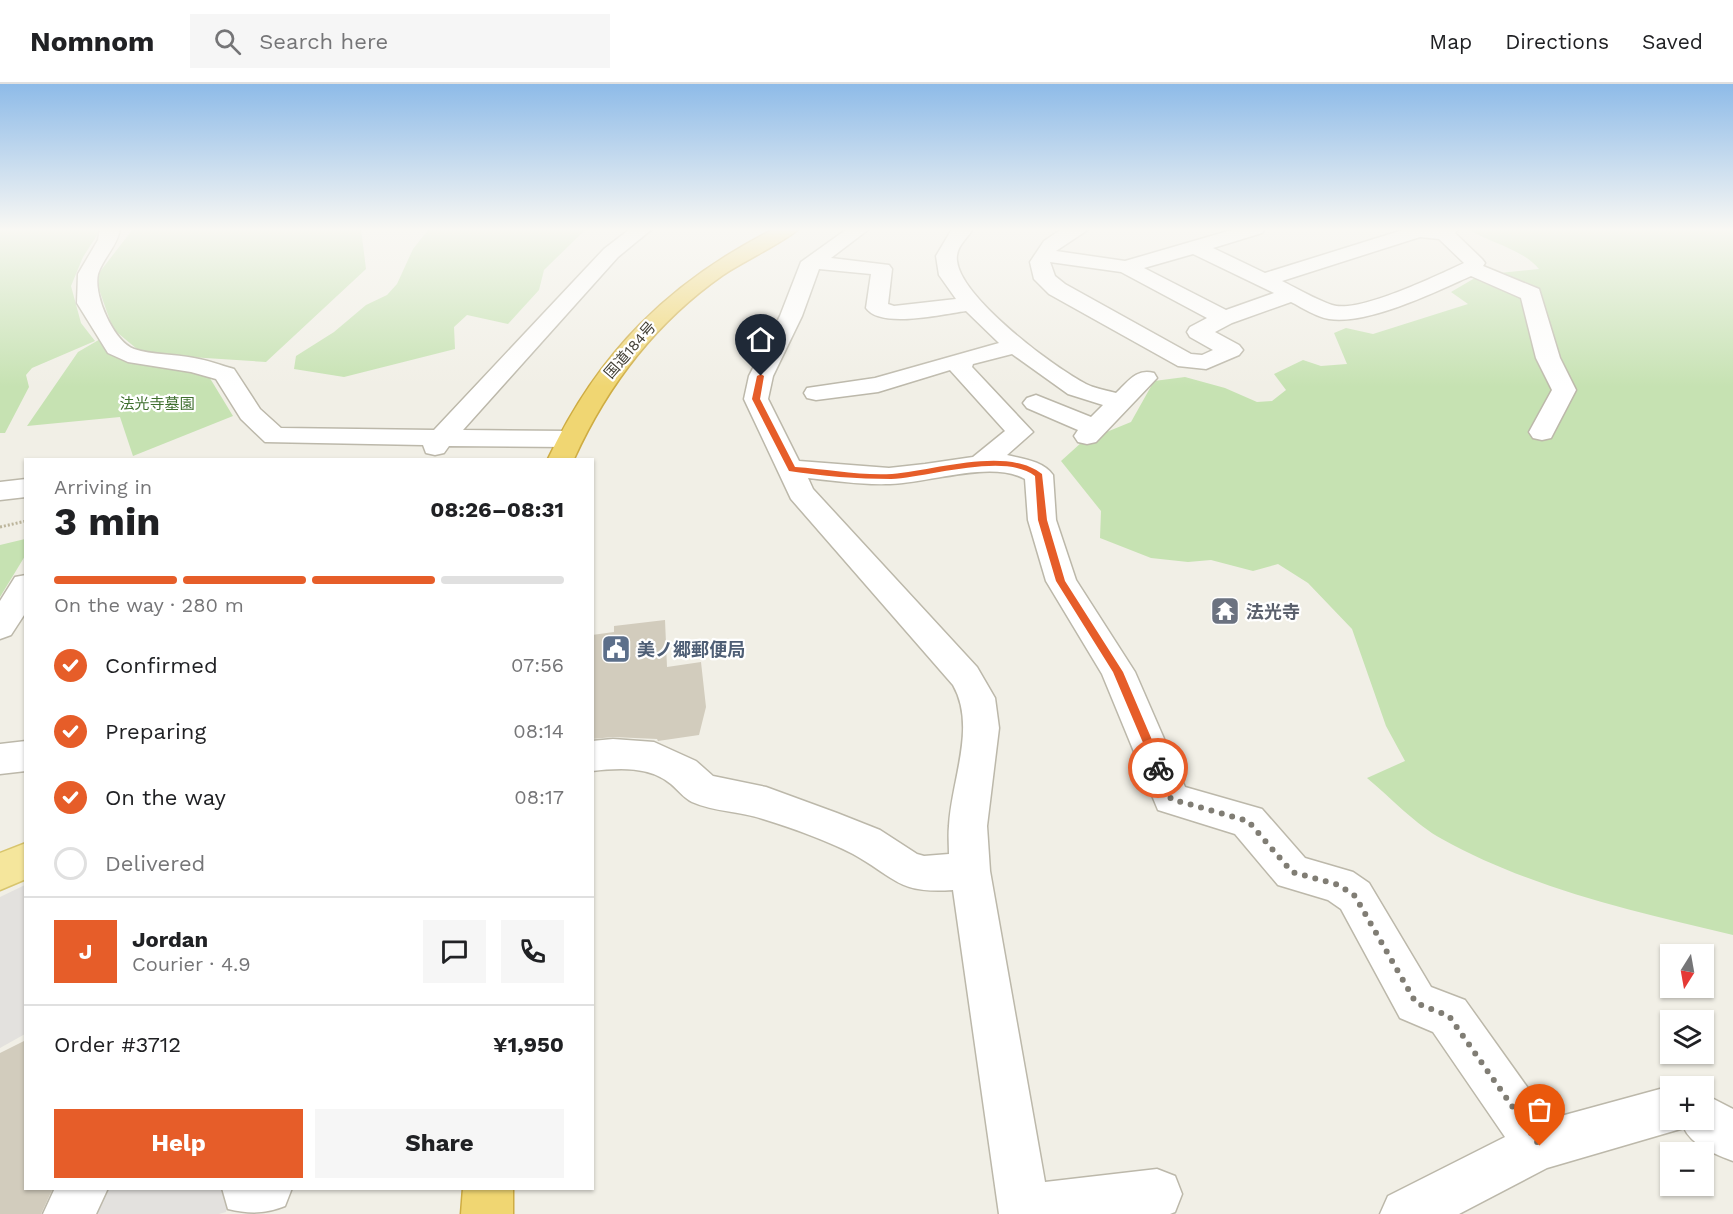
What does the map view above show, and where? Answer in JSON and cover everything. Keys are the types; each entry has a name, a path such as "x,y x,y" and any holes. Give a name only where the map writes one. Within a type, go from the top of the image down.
{"highway":[{"name":"国道184号","path":"565,449 601,383 627,350 677,300 700,282"},
{"path":"487,1214 488,1190"}],"main road":[{"path":"0,872 24,861"}],"street":[{"path":"87,282 88,303 116,348 128,355 194,365 225,374 250,414 274,436 443,436 565,449"},
{"path":"429,458 443,436 585,282"},
{"path":"803,282 791,316 756,390 756,399 792,469 801,493 965,676 978,698 981,728 968,826 970,871 1025,1214"},
{"path":"880,282 877,308 893,313 969,304"},
{"path":"953,282 969,304 1017,346 1076,389 1120,402"},
{"path":"1048,282 1057,289 1186,362 1206,362 1231,350 1198,332 1224,318 1292,294"},
{"path":"1154,282 1224,318"},
{"path":"1267,282 1331,313 1352,312 1411,294 1439,282"},
{"path":"1503,282 1531,294 1548,358 1564,390 1542,432"},
{"path":"816,393 878,385 962,359 1017,346"},
{"path":"962,359 960,368 1020,432 984,460 981,466"},
{"path":"1036,403 1091,432 1146,378"},
{"path":"314,458 330,437"},
{"path":"792,469 892,476 939,468 1009,464 1030,469 1039,475 1042,520 1061,581 1118,672 1171,799 1248,821 1292,872 1339,885 1355,896 1416,1003 1449,1016 1540,1146"},
{"path":"0,491 24,488"},
{"path":"0,627 24,588"},
{"path":"0,637 24,634"},
{"path":"594,756 613,754 654,757 683,772 703,790 766,803 804,817 866,843 905,867 924,874 970,871"},
{"path":"0,759 24,756"},
{"path":"1406,1214 1540,1146 1660,1113"},
{"path":"1714,1125 1733,1137"},
{"path":"69,1214 82,1190"},
{"path":"1032,1214 1035,1209 1157,1194"}],"path":[{"path":"0,527 24,521"}],"green space":[{"path":"0,282 73,282 71,286 81,323 95,341 32,368 26,375 29,387 5,433 0,433"},
{"path":"96,282 352,282 266,362 143,354 113,329"},
{"path":"398,282 541,282 539,290 508,324 467,315 454,327 455,349 344,377 294,369 296,356 334,332 366,305 387,295"},
{"path":"1469,282 1733,282 1733,935 1621,907 1547,885 1476,856 1432,833 1367,778 1405,761 1386,726 1352,629 1308,583 1278,564 1253,571 1211,560 1188,562 1151,558 1100,538 1101,511 1061,461 1082,442 1131,422 1154,381 1185,377 1225,388 1257,402 1272,401 1286,390 1274,374 1303,360 1321,366 1347,364 1334,333 1346,328 1373,334 1468,304 1451,292"},
{"name":"法光寺墓園","path":"102,338 208,375 233,416 133,456 120,417 27,426 78,352"},
{"path":"24,539 24,558 0,597 0,545"}],"shaded area":[{"path":"24,885 24,1035 0,1048 0,897"},
{"path":"91,1190 232,1190 226,1212 219,1214 79,1214"}],"building":[{"path":"665,620 667,667 701,662 706,707 699,735 658,741 657,739 613,737 594,739 594,635 614,632 614,626"},
{"path":"24,1041 24,1190 52,1190 41,1214 0,1214 0,1053"}],"way so far":[{"path":"1158,768 1171,799 1248,821 1292,872 1339,885 1355,896 1416,1003 1449,1016 1540,1146"}],"place":[{"name":"法光寺","path":"1225,611"},
{"name":"美ノ郷郵便局","path":"616,649"}],"route":[{"path":"761,376 756,390 756,399 792,469 892,476 939,468 1009,464 1030,469 1039,475 1042,520 1061,581 1118,672 1158,768"}]}
